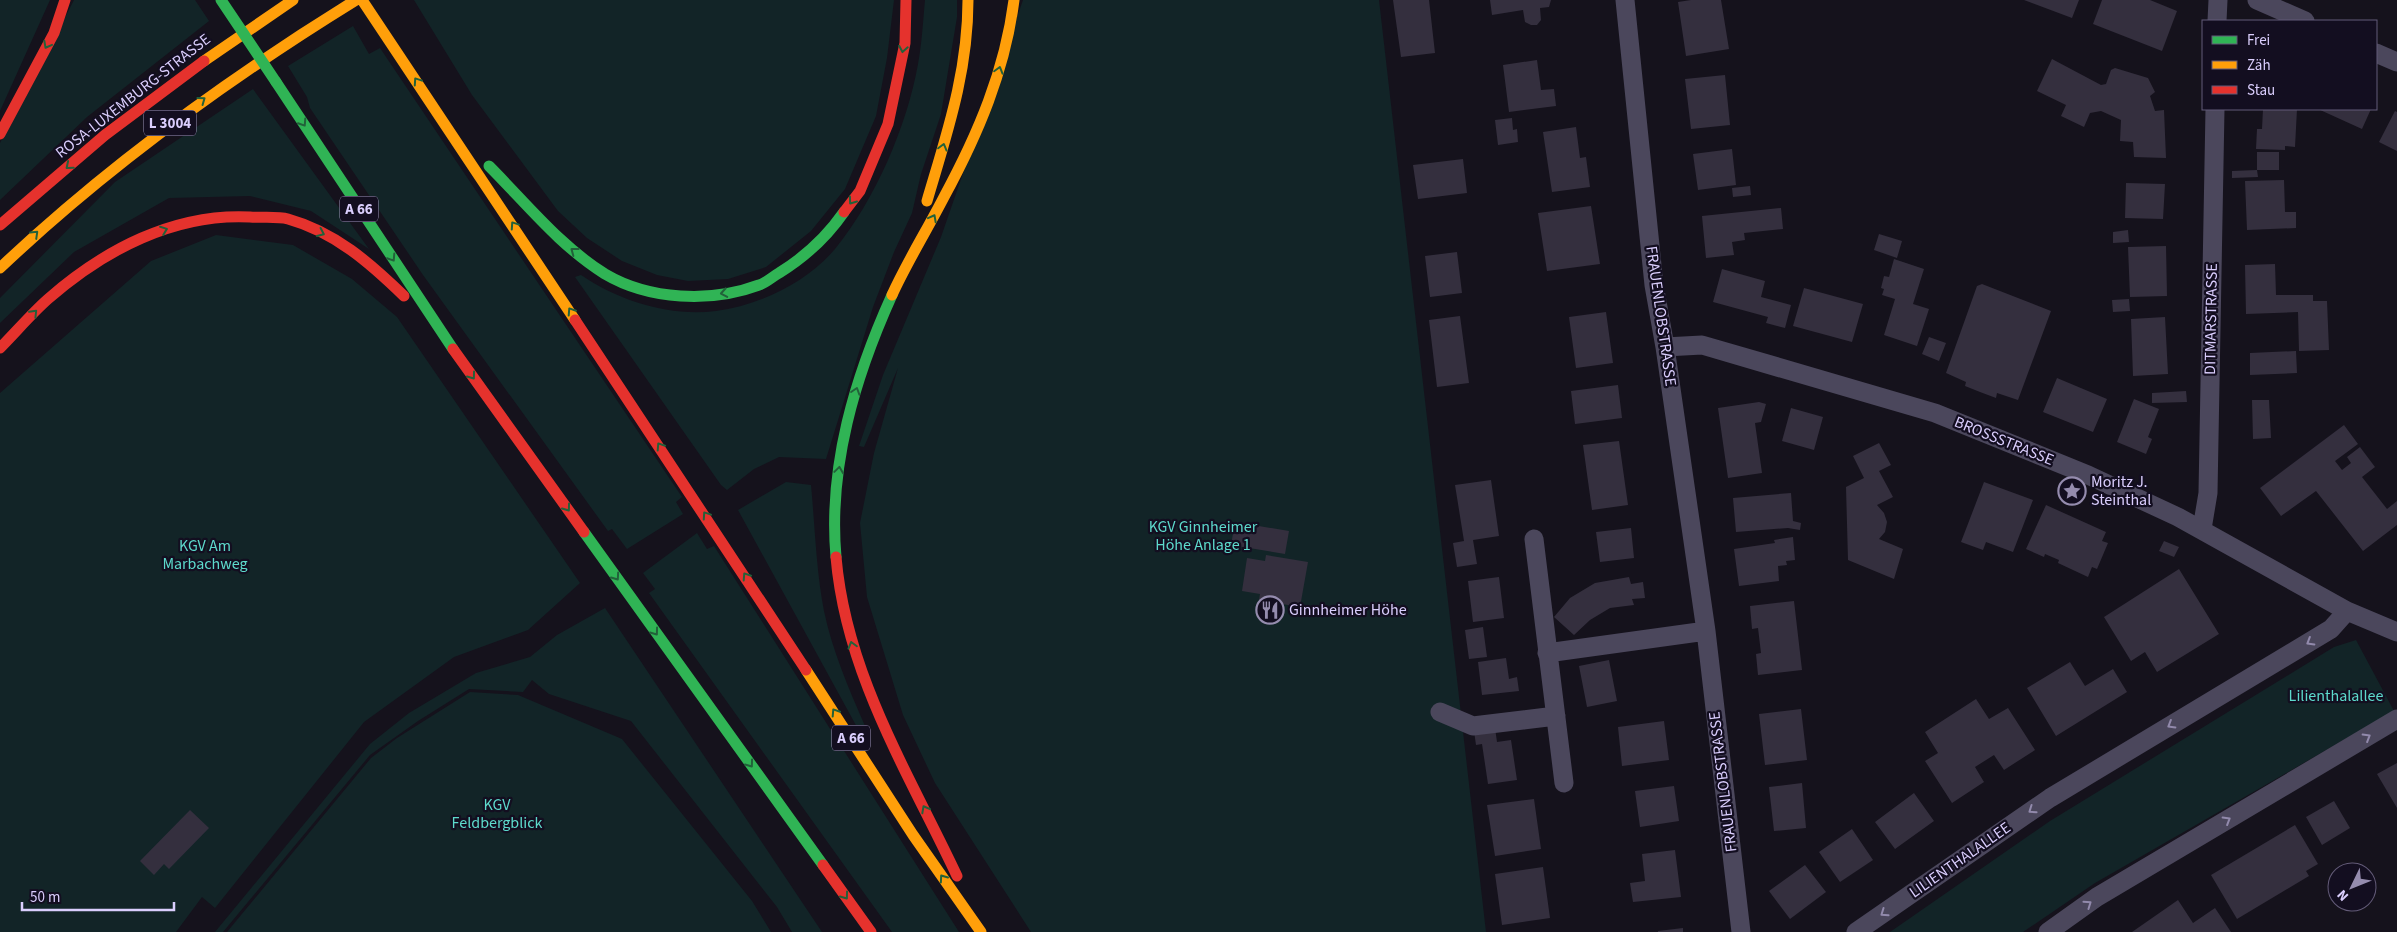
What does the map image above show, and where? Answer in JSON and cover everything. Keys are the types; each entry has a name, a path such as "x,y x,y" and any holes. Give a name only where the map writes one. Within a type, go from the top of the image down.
{"highway":[{"path":"0,134 54,33 66,0"},
{"name":"A 66","path":"221,0 443,336 871,932"},
{"name":"ROSA-LUXEMBURG-STRASSE","path":"0,225 103,137 204,60 293,0"},
{"name":"L 3004","path":"0,268 43,226 138,147 246,69 356,0"},
{"name":"A 66","path":"362,0 724,543 913,835 982,932"},
{"path":"444,121 569,248 606,274 634,287 668,296 722,294 760,285 797,262 827,236 860,191 888,124 904,43 906,0"},
{"path":"901,276 915,229 932,188 959,92 968,32 968,0"},
{"path":"982,932 936,831 880,720 859,668 850,636 838,576 835,548 835,502 844,438 864,364 901,276 976,132 998,74 1013,12 1014,0"},
{"path":"204,60 249,13"},
{"path":"0,348 48,299 118,248 181,223 229,216 287,219 326,235 365,259 443,336"}],"street":[{"name":"FRAUENLOBSTRASSE","path":"1625,0 1654,285 1665,347 1706,631 1741,932"},
{"path":"2217,20 2218,0"},
{"path":"2257,0 2303,20"},
{"path":"2377,53 2397,62"},
{"name":"DITMARSTRASSE","path":"2202,529 2208,493 2215,110"},
{"name":"BROSSSTRASSE","path":"1665,347 1702,345 1935,413 2088,475 2202,529 2347,611"},
{"path":"1534,539 1564,784"},
{"path":"2347,611 2397,632"},
{"name":"LILIENTHALALLEE","path":"1856,932 2050,798 2331,629 2347,611"},
{"path":"1547,653 1706,631"},
{"path":"1440,712 1473,726 1556,716"},
{"path":"2048,932 2105,893 2397,719"}],"green space":[{"path":"0,0 50,0 0,111"},
{"path":"74,0 195,0 209,21 87,117 0,200 0,143"},
{"path":"414,0 894,0 887,58 876,116 845,189 811,231 766,267 728,279 688,281 657,275 622,261 587,238 558,211 472,95"},
{"path":"925,0 957,0 957,17 941,114 921,174 912,213 894,252 873,307 826,459 779,457 754,469 727,490 721,485 575,277 581,275 612,292 646,305 681,312 699,312 716,311 749,304 781,290 810,272 835,249 850,230 876,185 887,161 913,88 918,64"},
{"name":"KGV Ginnheimer Höhe Anlage 1","path":"1023,0 1379,0 1486,932 1031,932 935,783 903,715 867,597 860,523 874,453 898,368 864,447 859,446 883,375 941,237"},
{"path":"353,26 369,54 380,48 682,497 676,502 683,514 627,549 612,529 608,531 423,275 310,108 307,97 288,66"},
{"path":"253,89 369,249 311,211 250,196 169,198 74,252 0,323 0,298 115,182"},
{"name":"KGV Am Marbachweg","path":"216,235 293,245 352,279 397,317 580,583 528,630 454,657 364,722 215,908 202,897 176,932 0,932 0,393 151,261"},
{"path":"786,482 811,485 817,564 824,611 836,655 865,726 858,729 738,510"},
{"path":"697,533 707,549 714,546 959,932 892,932 649,593 655,589 643,573"},
{"path":"605,608 822,932 792,932 777,907 631,721 549,694 532,680 523,692 469,689 418,721 370,755 223,932 215,932 370,744 409,713 476,673 530,657 557,635"},
{"name":"Lilienthalallee","path":"2356,640 2394,711 2095,883 2023,932 1890,932 2050,821 2334,647"},
{"name":"KGV Feldbergblick","path":"470,692 518,695 622,739 752,901 771,932 227,932 371,758 397,738"}],"building":[{"path":"1393,0 1429,0 1435,53 1401,57"},
{"path":"1490,0 1551,0 1549,7 1540,8 1541,20 1537,25 1531,25 1525,22 1523,10 1492,15"},
{"path":"1721,0 1729,49 1686,56 1678,2"},
{"path":"2024,0 2079,0 2072,18"},
{"path":"2102,0 2150,0 2177,11 2162,51 2093,24"},
{"path":"2052,59 2101,85 2106,84 2111,70 2115,68 2148,78 2155,92 2150,96 2155,111 2164,110 2166,158 2134,157 2133,142 2120,141 2121,120 2101,111 2090,113 2084,127 2061,116 2066,105 2037,91"},
{"path":"1537,60 1541,90 1554,89 1556,106 1509,112 1503,65"},
{"path":"1725,75 1730,125 1691,129 1685,79"},
{"path":"2263,110 2297,110 2295,147 2285,146 2285,150 2256,149 2257,129 2262,129"},
{"path":"2320,110 2371,110 2362,129"},
{"path":"2395,111 2397,112 2397,151 2379,142"},
{"path":"1512,118 1513,130 1517,129 1518,142 1498,145 1495,120"},
{"path":"1576,127 1580,158 1586,157 1590,187 1552,192 1543,132"},
{"path":"1732,149 1736,185 1698,190 1693,154"},
{"path":"2257,152 2279,152 2279,170 2257,170"},
{"path":"1463,159 1467,193 1418,199 1413,165"},
{"path":"2257,170 2258,177 2232,178 2232,171"},
{"path":"2284,180 2285,212 2296,212 2296,228 2247,230 2245,181"},
{"path":"2126,183 2165,184 2163,219 2125,218"},
{"path":"1750,186 1751,195 1733,197 1732,188"},
{"path":"1591,206 1600,264 1547,271 1538,213"},
{"path":"1781,208 1783,229 1744,233 1745,240 1732,242 1734,255 1706,258 1702,216"},
{"path":"2128,230 2129,242 2113,243 2113,232"},
{"path":"1879,234 1902,241 1897,258 1874,250"},
{"path":"2166,246 2167,296 2130,297 2128,247"},
{"path":"1457,252 1462,293 1430,297 1425,256"},
{"path":"1894,259 1924,269 1913,304 1929,309 1917,346 1884,335 1895,299 1882,295 1884,289 1881,288 1884,276 1889,277"},
{"path":"2275,264 2276,295 2313,295 2313,301 2327,301 2329,350 2299,351 2298,312 2246,314 2245,265"},
{"path":"1722,269 1765,281 1761,297 1791,305 1785,328 1766,323 1768,317 1713,302"},
{"path":"1982,284 2051,311 2018,400 1997,393 1996,398 1980,392 1965,386 1966,382 1946,373 1977,286"},
{"path":"1804,288 1863,304 1852,342 1793,326"},
{"path":"2129,299 2130,311 2113,312 2112,300"},
{"path":"1606,312 1613,363 1576,368 1569,317"},
{"path":"1460,316 1469,383 1437,387 1429,320"},
{"path":"2165,317 2168,374 2133,376 2131,319"},
{"path":"1929,337 1946,343 1939,361 1922,354"},
{"path":"2296,351 2297,373 2250,375 2250,353"},
{"path":"2057,378 2107,399 2093,432 2043,412"},
{"path":"1618,385 1622,418 1575,424 1571,391"},
{"path":"2186,391 2187,402 2152,403 2152,393"},
{"path":"2134,399 2159,409 2148,437 2152,439 2146,454 2117,442"},
{"path":"2252,400 2269,400 2271,438 2253,439"},
{"path":"1759,402 1766,404 1761,422 1755,423 1762,473 1728,478 1718,408"},
{"path":"1791,408 1823,417 1814,450 1782,441"},
{"path":"2344,425 2358,444 2335,461 2342,470 2351,463 2347,457 2360,447 2375,467 2362,477 2387,509 2397,501 2397,525 2363,551 2316,491 2281,516 2260,488"},
{"path":"1619,441 1628,505 1592,510 1583,445"},
{"path":"1879,443 1891,465 1879,471 1893,497 1877,505 1884,513 1887,522 1885,532 1879,539 1903,549 1894,579 1848,560 1846,487 1864,478 1853,456"},
{"path":"1491,480 1499,536 1473,540 1477,564 1457,567 1453,543 1464,541 1455,485"},
{"path":"1984,482 2033,500 2013,552 1986,542 1983,550 1961,542"},
{"path":"1791,493 1793,521 1801,523 1800,530 1788,528 1736,532 1733,498"},
{"path":"2046,505 2106,532 2102,541 2108,543 2097,569 2092,567 2088,577 2058,563 2059,560 2045,554 2044,557 2026,549"},
{"path":"1235,522 1289,531 1285,554 1231,545"},
{"path":"1631,528 1634,558 1600,562 1596,532"},
{"path":"1793,537 1795,560 1786,561 1787,565 1778,566 1779,581 1739,586 1734,549 1775,543 1774,540"},
{"path":"2164,541 2179,547 2174,557 2159,551"},
{"path":"1266,555 1308,562 1300,607 1259,600 1260,594 1242,591 1247,558 1265,561"},
{"path":"2179,569 2219,634 2157,672 2145,652 2131,661 2104,617"},
{"path":"1499,577 1504,618 1473,622 1468,581"},
{"path":"1629,577 1631,584 1643,582 1645,598 1632,599 1634,605 1610,608 1590,620 1574,635 1554,617 1570,598 1595,583"},
{"path":"1794,601 1802,670 1758,675 1756,654 1761,653 1758,628 1752,629 1750,606"},
{"path":"1483,627 1487,657 1469,659 1465,630"},
{"path":"1506,658 1509,679 1517,677 1519,691 1482,695 1478,662"},
{"path":"1609,660 1617,701 1587,707 1579,666"},
{"path":"2070,662 2085,686 2113,669 2127,692 2056,736 2027,688"},
{"path":"1976,699 1989,719 2008,708 2035,750 2004,770 1994,755 1975,767 1984,782 1952,803 1925,761 1938,753 1925,732"},
{"path":"1801,709 1807,760 1765,765 1759,714"},
{"path":"1664,721 1669,760 1622,766 1618,727"},
{"path":"1495,728 1497,742 1511,740 1517,780 1488,784 1482,744 1476,745 1474,731"},
{"path":"2397,763 2397,808 2377,774"},
{"path":"1802,783 1806,828 1774,831 1769,787"},
{"path":"1674,786 1679,821 1640,827 1635,791"},
{"path":"1914,793 1934,821 1895,849 1875,822"},
{"path":"1534,799 1541,849 1495,856 1487,805"},
{"path":"2334,801 2350,828 2322,845 2306,817"},
{"path":"190,810 209,828 169,869 164,864 154,875 140,861"},
{"path":"2295,825 2318,864 2306,871 2309,876 2237,919 2211,875"},
{"path":"1852,829 1873,860 1840,882 1819,852"},
{"path":"1675,850 1681,897 1633,902 1630,883 1645,881 1642,854"},
{"path":"1805,865 1826,892 1790,919 1769,891"},
{"path":"1543,867 1550,918 1502,925 1495,874"},
{"path":"2178,900 2193,923 2215,908 2231,932 2132,932"},
{"path":"1683,928 1683,932 1658,932 1658,931"}],"traffic: fast":[{"path":"221,0 276,82"},
{"path":"276,82 453,349"},
{"path":"489,166 558,237 589,263 622,283 660,294 680,296 721,295 762,284 806,254 822,239 844,212"},
{"path":"836,557 836,489 847,423 867,358 892,295"},
{"path":"584,532 823,865"}],"traffic: slow":[{"path":"204,61 293,0"},
{"path":"0,268 84,194 171,125 216,92 356,0"},
{"path":"362,0 575,320"},
{"path":"927,201 955,102 964,52 968,0"},
{"path":"892,295 938,209 979,126 1004,52 1014,0"},
{"path":"806,670 913,835 981,932"}],"traffic: jam":[{"path":"0,134 54,33 65,0"},
{"path":"844,212 860,191 888,124 905,43 906,0"},
{"path":"0,225 105,135 204,61"},
{"path":"0,348 48,299 92,265 116,250 167,228 194,221 222,217 279,218 305,225 336,240 351,250 404,296"},
{"path":"575,320 806,670"},
{"path":"453,349 584,532"},
{"path":"836,557 842,600 852,642 866,682 900,760 957,876"},
{"path":"823,865 871,932"}],"place":[{"name":"Moritz J. Steinthal","path":"2072,491"},
{"name":"Ginnheimer Höhe","path":"1270,610"}]}
